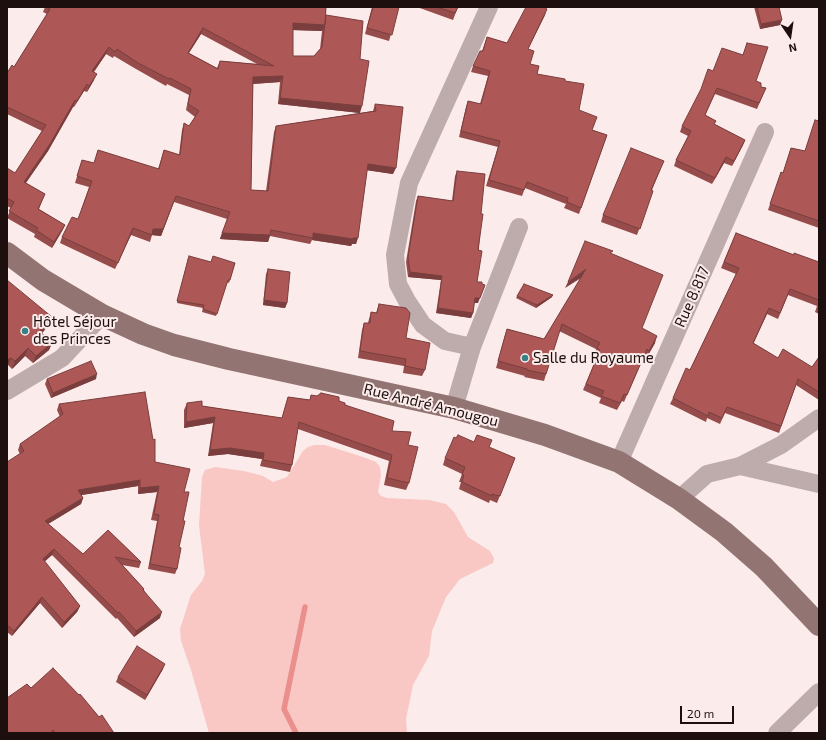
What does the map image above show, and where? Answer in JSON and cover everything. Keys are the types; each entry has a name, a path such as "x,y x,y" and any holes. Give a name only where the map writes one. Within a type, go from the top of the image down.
{"main road":[{"name":"Rue André Amougou","path":"7,253 43,280 102,316 143,334 174,345 229,359 454,408 545,435 619,462 679,498 724,532 764,567 819,625"}],"street":[{"path":"472,347 445,341 423,324 407,301 398,284 395,255 409,183 490,7"},
{"name":"Rue 8.817","path":"619,462 765,132"},
{"path":"454,408 472,347 519,227"},
{"path":"7,391 62,358 102,316"},
{"path":"679,498 707,474 740,466 781,445 819,418"},
{"path":"740,466 819,484"},
{"path":"777,733 819,692"}],"shaded area":[{"path":"314,445 325,445 376,462 380,467 381,475 378,492 381,496 387,498 429,500 446,504 454,512 468,537 490,551 494,558 493,563 460,579 446,597 432,631 429,656 413,685 406,719 407,733 209,733 181,641 180,629 191,595 202,581 205,574 199,525 202,477 205,470 215,467 244,471 263,476 273,482 287,477 303,451"}],"building":[{"path":"47,7 326,7 325,21 326,15 363,21 360,59 369,61 362,106 280,98 283,76 253,77 251,190 268,191 276,126 376,111 375,104 403,107 396,168 368,164 358,238 353,239 313,233 313,238 271,230 270,235 222,233 230,212 176,196 163,229 153,229 152,235 133,228 118,263 62,237 72,217 78,219 92,181 77,176 82,160 94,163 98,150 159,169 164,150 180,155 184,123 189,126 199,111 188,104 191,89 138,63 117,49 115,52 109,47 92,71 97,74 89,86 87,84 77,101 75,100 50,144 24,182 45,194 38,209 65,225 54,242 36,230 38,228 9,211 14,202 7,198 7,168 15,173 46,125 7,107 7,73 12,65 14,67 50,9","holes":["293,23 325,25 322,47 314,56 293,56","203,28 274,66 220,61 218,69 188,53"]},
{"path":"373,7 399,7 392,35 367,28"},
{"path":"437,7 458,7 455,13"},
{"path":"526,7 544,7 547,9 528,49 534,51 530,64 539,66 537,74 584,84 579,110 597,117 592,130 607,135 581,208 567,202 568,198 527,182 524,190 489,180 500,141 461,131 468,101 481,104 490,71 473,66 480,51 483,51 487,37 507,43"},
{"path":"757,7 779,7 782,20 761,24"},
{"path":"747,43 768,47 756,81 761,83 761,87 766,88 759,103 717,88 705,115 716,121 714,124 745,140 734,161 726,157 715,178 676,160 691,131 682,126 701,89 708,69 713,71 722,48 743,55"},
{"path":"815,120 819,121 819,221 770,204 781,172 783,173 791,148 805,151"},
{"path":"631,148 664,161 651,190 653,191 640,229 603,215"},
{"path":"457,171 485,174 481,214 483,214 478,250 482,251 477,282 482,282 482,284 485,285 480,298 475,298 473,313 438,308 442,276 410,272 408,257 418,196 453,201"},
{"path":"736,233 794,255 794,253 819,262 819,300 790,289 780,313 769,308 753,343 778,358 783,349 812,367 819,357 819,392 798,379 781,426 727,407 722,418 709,412 708,416 673,398 686,368 690,370 739,268 724,262"},
{"path":"585,241 613,251 610,253 663,275 642,328 657,336 649,351 647,349 627,395 624,394 620,403 601,396 604,391 586,384 600,350 597,348 600,343 562,324 546,374 498,361 507,329 544,339 586,269 568,282"},
{"path":"189,256 211,262 213,256 235,263 217,314 203,309 204,305 177,301"},
{"path":"268,269 290,272 287,303 264,300"},
{"name":"Hôtel Séjour des Princes","path":"7,280 52,317 40,331 52,343 36,356 28,348 15,361 11,358 7,360"},
{"path":"524,284 553,295 537,305 517,296"},
{"path":"379,304 406,308 410,313 406,338 430,343 425,370 405,366 406,359 360,351 364,323 370,323 371,312 377,313"},
{"path":"91,361 97,374 53,393 47,379"},
{"path":"145,392 153,440 155,439 155,462 190,469 184,492 189,492 183,521 185,521 179,547 181,548 177,569 150,564 159,515 154,514 159,486 140,488 140,480 78,490 83,498 45,521 83,554 108,530 141,562 115,557 144,589 143,590 162,612 136,631 119,612 118,613 54,549 43,559 80,606 64,622 42,597 14,631 7,625 7,462 24,451 20,444 63,414 59,404"},
{"path":"321,393 339,397 339,401 345,403 345,405 394,421 392,431 411,432 408,445 418,447 409,483 387,478 392,455 299,422 292,465 263,460 264,453 230,448 210,450 215,417 186,422 187,403 202,401 202,406 282,418 288,397 310,400 311,395 317,396"},
{"path":"458,435 474,442 477,435 492,440 489,447 515,458 500,496 492,494 492,496 462,482 464,475 462,475 465,467 445,458 454,437 456,438"},
{"path":"137,646 165,664 147,695 118,677"},
{"path":"53,668 79,695 80,694 99,717 102,715 114,733 56,733 53,730 50,733 7,733 7,698 27,684 31,688"}],"waterway":[{"path":"296,733 284,709 305,607"}],"place":[{"name":"Hôtel Séjour des Princes","path":"25,331"},
{"name":"Salle du Royaume","path":"525,358"}]}
